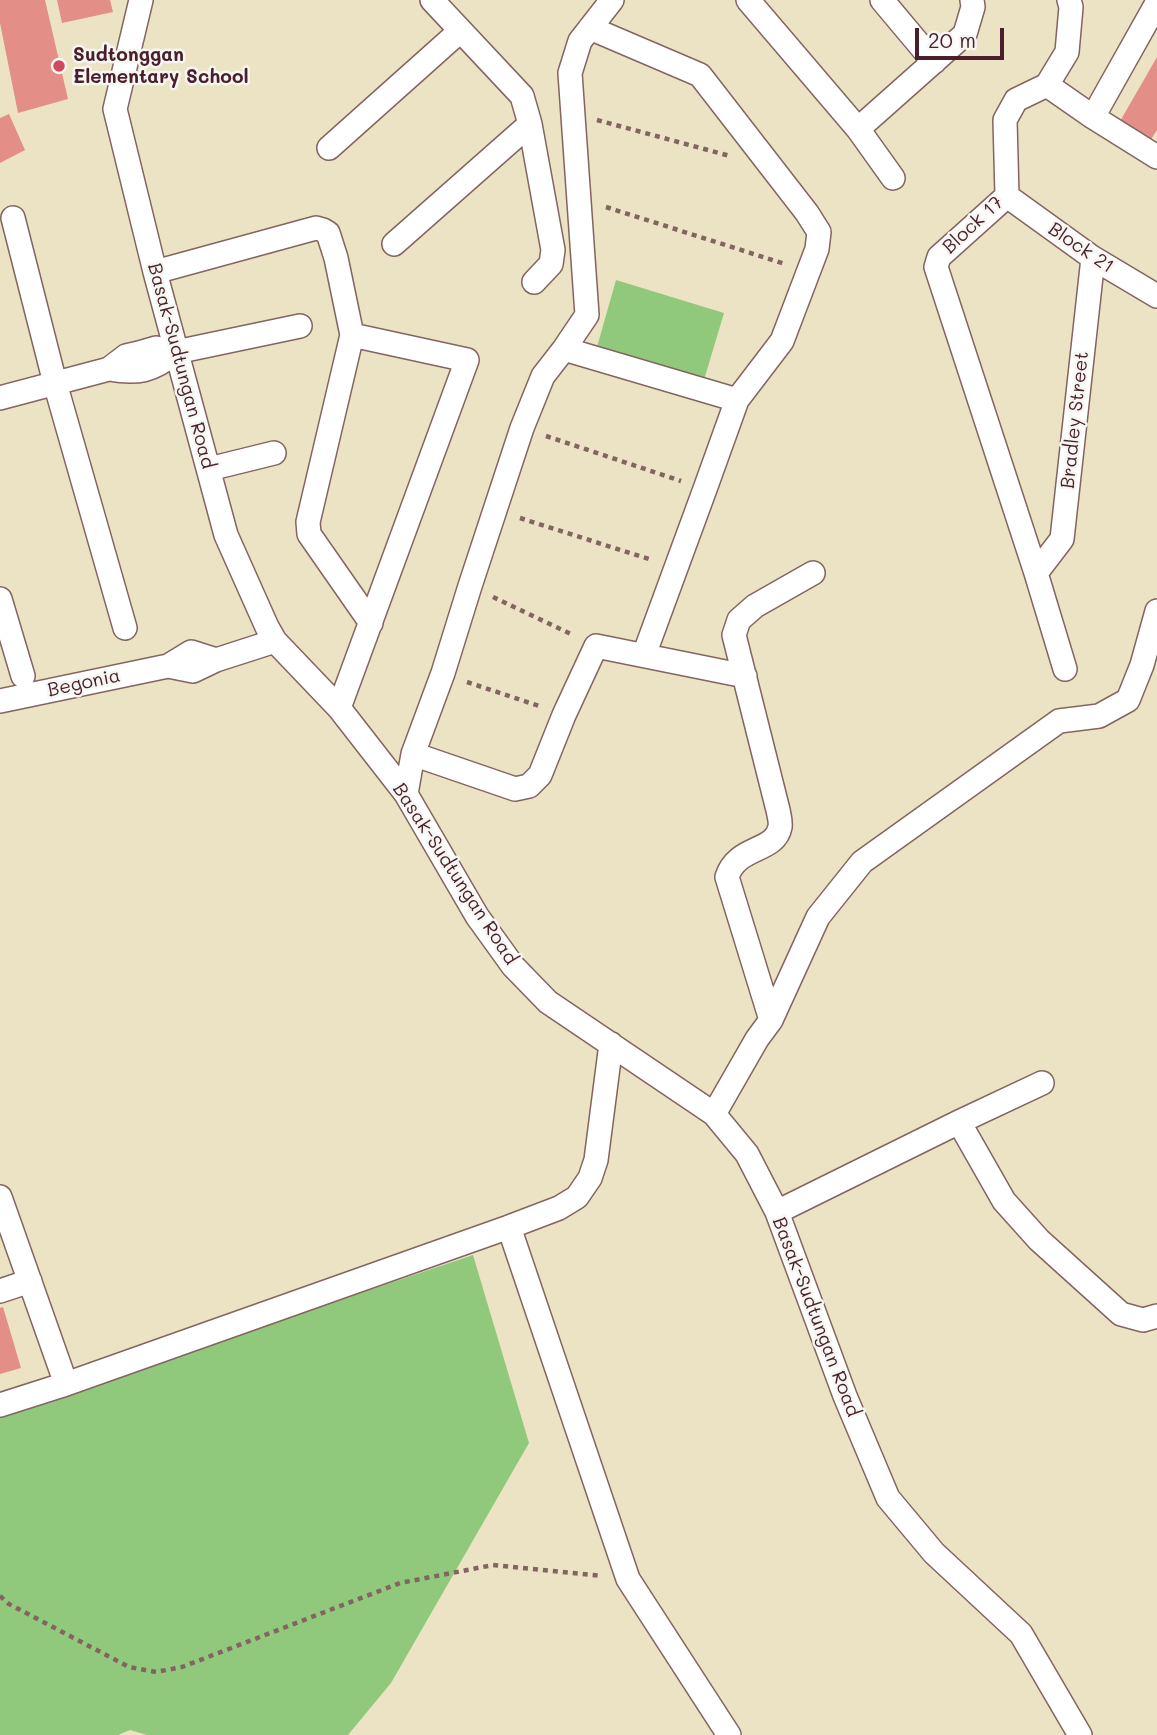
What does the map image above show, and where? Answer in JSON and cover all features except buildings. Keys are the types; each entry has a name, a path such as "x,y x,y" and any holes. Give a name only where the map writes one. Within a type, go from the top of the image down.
{"street":[{"name":"Basak-Sudtungan Road","path":"141,0 115,109 155,272 226,535 267,627 275,641 339,708 406,794 477,916 513,966 548,1002 715,1114 747,1154 777,1212 845,1396 888,1498 934,1553 1021,1634 1080,1735"},
{"path":"432,0 522,96 530,124 552,250 551,264 534,282"},
{"path":"406,794 413,754 443,673 522,428 543,376 587,315 570,73 580,41 612,0"},
{"path":"748,0 859,129 893,178"},
{"path":"882,0 934,62"},
{"path":"859,129 965,34 973,7 972,0"},
{"path":"1069,0 1071,7 1066,52 1047,85 1157,158"},
{"path":"1093,117 1157,3"},
{"path":"590,28 700,75 819,232 817,249 782,341 737,400 643,655"},
{"path":"329,148 460,31"},
{"name":"Block 17","path":"1036,573 936,267 939,257 1007,196 1005,120 1016,100 1047,85"},
{"path":"394,244 530,124"},
{"name":"Block 21","path":"1007,196 1093,258 1157,296"},
{"path":"13,218 55,383 125,628"},
{"path":"155,272 316,228 328,233 352,335 308,522 309,534 371,623"},
{"name":"Bradley Street","path":"1036,573 1062,539 1093,258"},
{"path":"0,398 109,369 130,372 145,369 160,364 176,352 300,326"},
{"path":"339,708 467,360 352,335"},
{"path":"564,349 737,400"},
{"path":"209,469 274,453"},
{"path":"771,1020 727,877 730,867 738,858 775,840 781,826 734,635 739,620 755,606 813,573"},
{"path":"1036,573 1065,669"},
{"path":"0,599 23,676"},
{"path":"715,1114 757,1039 771,1020 818,917 862,862 1059,721 1098,716 1128,701 1142,665 1157,611"},
{"name":"Begonia","path":"168,666 193,671 216,660 275,641"},
{"path":"413,754 515,789 529,786 540,775 596,646 745,676"},
{"name":"Begonia","path":"0,701 168,666 191,652 216,660"},
{"path":"0,1405 509,1227 558,1208 577,1197 590,1178 596,1160 611,1044"},
{"path":"777,1212 1042,1083"},
{"path":"959,1122 1004,1202 1039,1240 1121,1314 1143,1320 1157,1316"},
{"path":"0,1197 66,1384"},
{"path":"509,1227 628,1579 729,1735"},
{"path":"0,1291 30,1281"}],"path":[{"path":"572,113 772,167"},
{"path":"578,199 808,271"},
{"path":"522,428 705,489"},
{"path":"496,510 675,567"},
{"path":"470,586 596,646"},
{"path":"443,673 564,715"},
{"path":"0,1596 9,1604 129,1667 156,1672 182,1667 400,1583 493,1565 628,1579"}],"green space":[{"path":"616,280 724,313 704,380 597,347"},
{"path":"473,1255 529,1443 391,1683 348,1735 147,1735 130,1730 118,1735 0,1735 0,1415"}],"place":[{"name":"Sudtonggan Elementary School","path":"59,66"}]}
